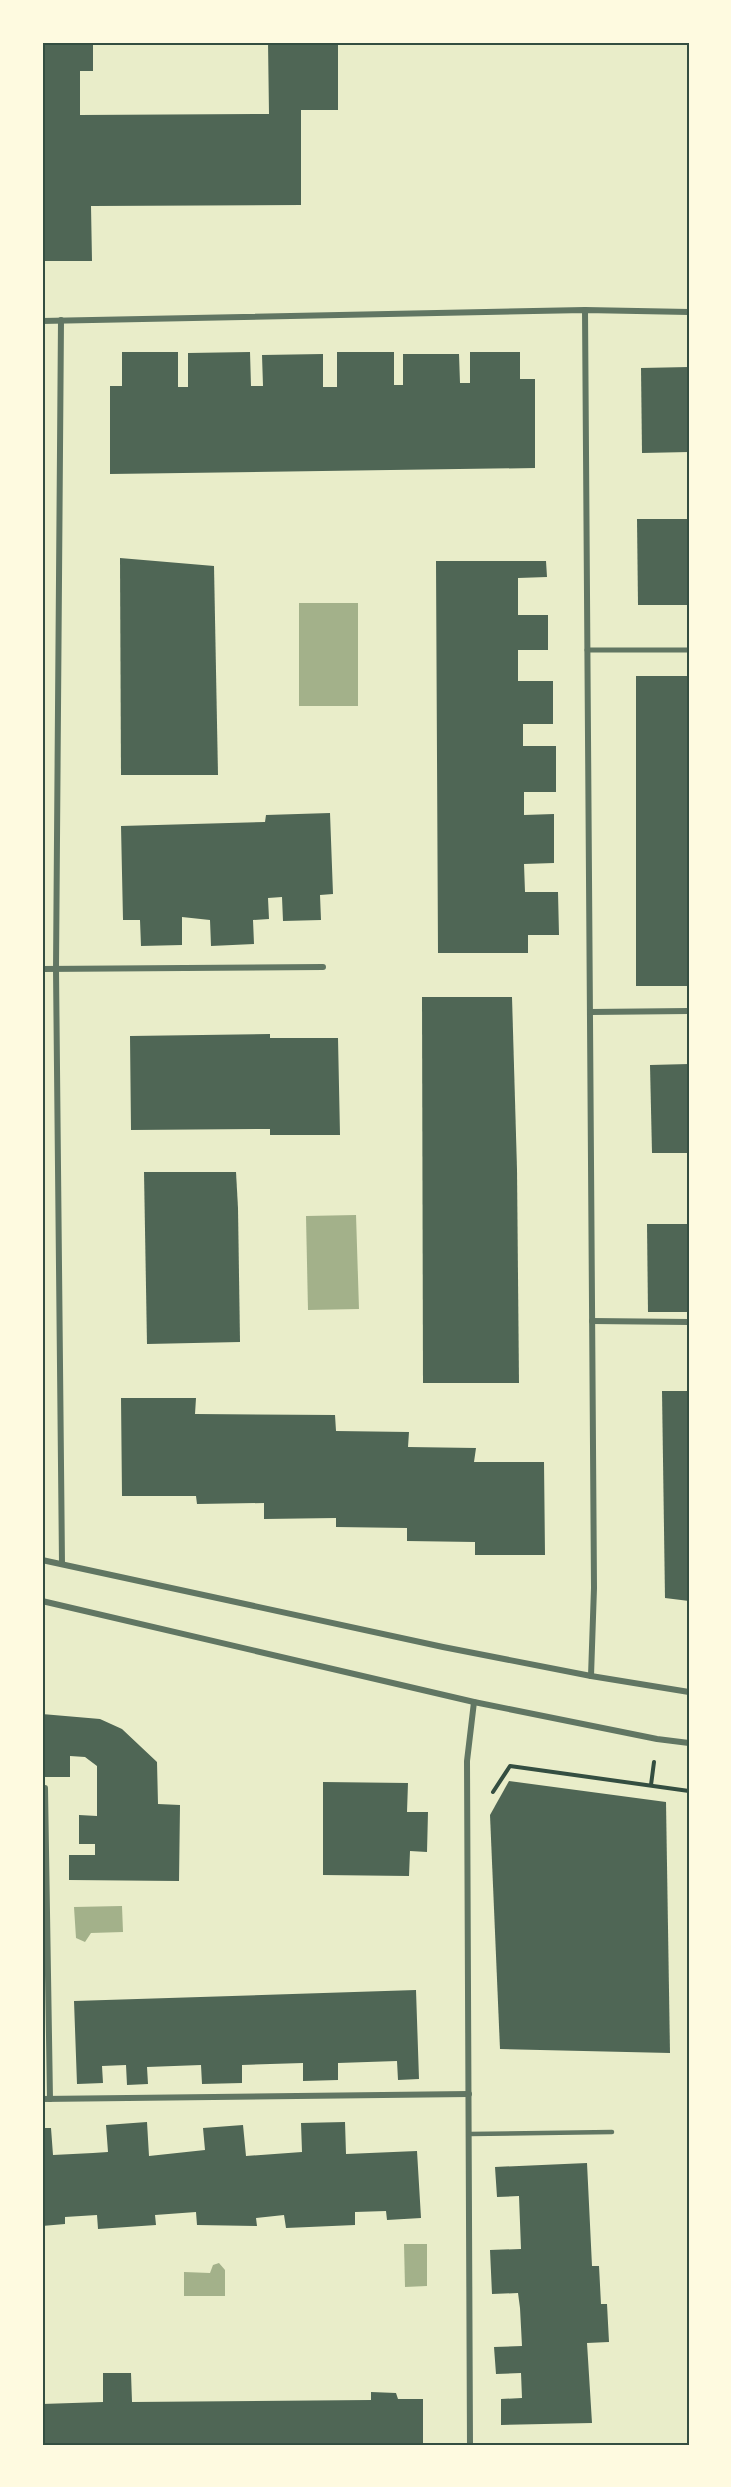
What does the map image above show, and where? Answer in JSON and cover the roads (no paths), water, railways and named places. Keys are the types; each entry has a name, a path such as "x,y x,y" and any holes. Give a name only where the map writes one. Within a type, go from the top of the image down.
{"street":[{"path":"42,321 585,310 689,312"},
{"path":"585,310 594,1588 591,1677"},
{"path":"61,320 56,969 62,1564"},
{"path":"587,650 689,650"},
{"path":"42,969 322,967"},
{"path":"590,1012 689,1011"},
{"path":"592,1322 689,1322"},
{"path":"42,1560 591,1677 689,1692"},
{"path":"42,1601 474,1702 657,1739 689,1743"},
{"path":"470,2445 466,1761 474,1702"},
{"path":"45,1788 50,2098"},
{"path":"42,2099 469,2094"}],"lane":[{"path":"469,2134 612,2132"}]}
